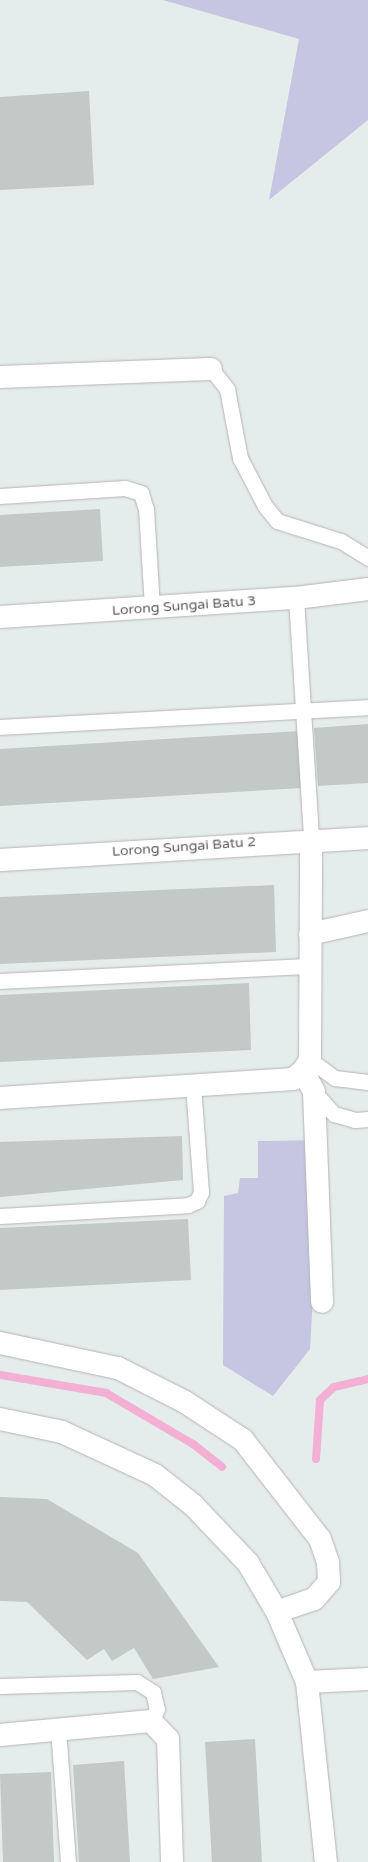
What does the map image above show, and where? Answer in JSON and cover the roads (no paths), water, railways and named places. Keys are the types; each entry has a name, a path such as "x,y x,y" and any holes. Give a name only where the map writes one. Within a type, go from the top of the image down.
{"street":[{"path":"0,377 211,369"},
{"name":"Lorong Sungai Batu 3","path":"0,617 296,598 368,589"},
{"name":"Lorong Sungai Batu 2","path":"0,860 312,839 368,838"},
{"path":"312,839 307,1065 314,1092 322,1302"},
{"path":"310,934 368,921"},
{"path":"0,1098 293,1079 307,1065"},
{"path":"0,1343 118,1368 185,1402 242,1440 320,1539 328,1562 329,1582 314,1599 278,1612"},
{"path":"0,1419 62,1432 155,1475 193,1505 248,1562 278,1612 307,1682 326,1862"},
{"path":"307,1682 368,1679"},
{"path":"0,1735 151,1721 162,1730 169,1748 172,1862"}],"lane":[{"path":"211,369 227,389 240,458 265,506 277,521 341,541 368,558"},
{"path":"0,496 125,488 141,493 146,509 152,608"},
{"path":"296,598 312,839"},
{"path":"0,726 304,709 368,707"},
{"path":"0,981 310,966"},
{"path":"307,1065 336,1078 368,1082"},
{"path":"0,1216 188,1205 197,1201 201,1192 193,1085"},
{"path":"314,1092 334,1114 355,1120 368,1119"},
{"path":"0,1686 137,1682 154,1692 157,1709 151,1721"},
{"path":"58,1729 68,1862"}],"waterway":[{"path":"0,1375 106,1393 193,1444 222,1467"},
{"path":"316,1459 320,1400 334,1387 368,1379"}]}
